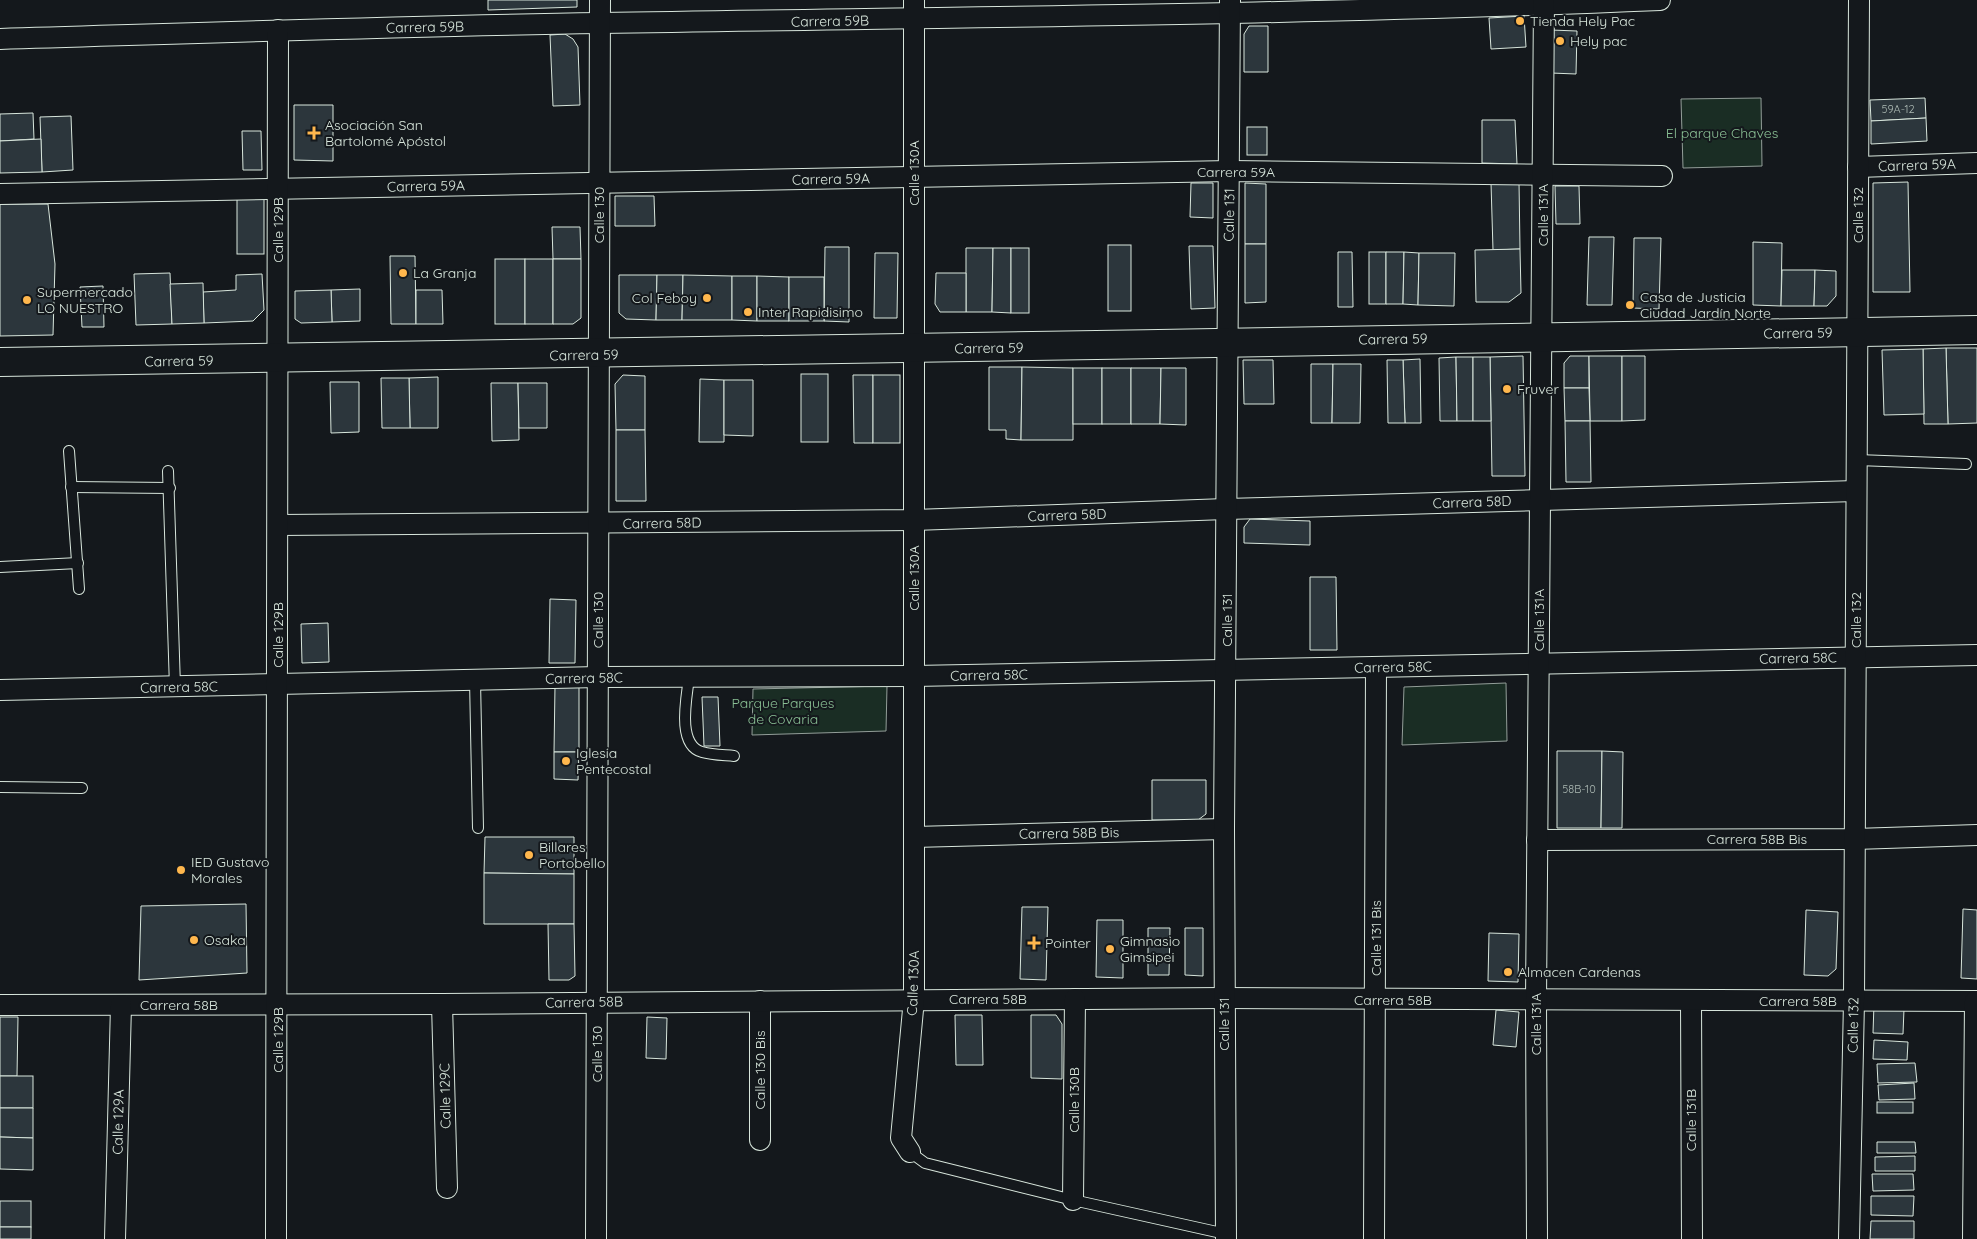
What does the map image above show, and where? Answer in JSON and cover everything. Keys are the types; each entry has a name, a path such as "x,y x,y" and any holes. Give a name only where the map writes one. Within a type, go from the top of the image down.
{"street":[{"name":"Calle 130","path":"596,1239 600,0"},
{"name":"Calle 130A","path":"910,1152 901,1138 914,1000 914,0"},
{"name":"Carrera 59B","path":"0,39 278,30 600,23 914,20 1230,6 1660,0"},
{"name":"Calle 132","path":"1849,1239 1854,1001 1859,0"},
{"name":"Calle 131A","path":"1538,1239 1536,1000 1544,2"},
{"name":"Calle 131","path":"1226,1237 1224,829 1227,670 1226,508 1230,6"},
{"name":"Calle 129B","path":"276,1239 278,1004 278,30"},
{"name":"Carrera 59A","path":"1858,168 1977,163"},
{"name":"Carrera 59A","path":"0,194 1230,171 1662,176"},
{"name":"Carrera 59","path":"0,362 278,360 914,350 1542,336 1977,330"},
{"name":"Carrera 58D","path":"278,525 914,520 1226,508 1856,491"},
{"name":"Carrera 58C","path":"0,690 278,686 598,677 914,676 1977,655"},
{"name":"Calle 131 Bis","path":"1374,1239 1376,667"},
{"name":"Carrera 58B Bis","path":"914,837 1224,829"},
{"name":"Carrera 58B Bis","path":"1537,840 1855,839 1977,836"},
{"name":"Carrera 58B","path":"0,1005 442,1004 760,1000 1224,998 1375,1001 1976,1001"},
{"name":"Calle 130B","path":"1073,1200 1075,999"},
{"name":"Calle 130 Bis","path":"760,1000 760,1140"},
{"name":"Calle 131B","path":"1691,1000 1692,1239"},
{"path":"1973,1239 1976,1001"},
{"name":"Calle 129C","path":"442,1004 447,1188"},
{"name":"Calle 129A","path":"116,1239 121,1005"}],"lane":[{"path":"69,451 79,589"},
{"path":"1857,460 1966,464"},
{"path":"168,471 175,687"},
{"path":"72,487 170,488"},
{"path":"0,567 78,563"},
{"path":"689,677 684,720 688,740 701,752 734,756"},
{"path":"475,680 478,828"},
{"path":"0,787 82,788"},
{"path":"910,1152 925,1163 1226,1237"}],"green space":[{"name":"El parque Chaves","path":"1761,98 1762,166 1683,168 1681,99"},
{"path":"1506,683 1507,741 1402,745 1404,687"},
{"name":"Parque Parques de Covaria","path":"887,686 886,731 752,735 753,689"}],"building":[{"path":"488,0 577,0 577,7 488,10"},
{"path":"1524,16 1526,47 1491,49 1489,18"},
{"path":"1249,26 1268,26 1268,72 1244,72 1244,34"},
{"path":"1551,30 1577,31 1576,74 1551,73"},
{"path":"565,34 573,39 578,47 580,105 553,106 550,35"},
{"path":"1925,98 1926,118 1871,121 1870,100"},
{"name":"Asociación San Bartolomé Apóstol","path":"294,105 333,105 333,161 294,160"},
{"path":"33,113 34,139 0,141 0,114"},
{"path":"71,116 73,170 42,172 40,117"},
{"path":"1926,118 1927,141 1871,144 1871,121"},
{"path":"1482,120 1515,120 1517,164 1482,163"},
{"path":"1247,127 1267,127 1267,155 1247,155"},
{"path":"242,131 261,131 262,170 243,170"},
{"path":"41,139 42,172 0,173 0,141"},
{"path":"1519,182 1520,249 1493,250 1491,183"},
{"path":"1908,182 1910,292 1873,292 1873,183"},
{"path":"1191,183 1213,183 1213,218 1190,217"},
{"path":"1245,183 1266,184 1266,244 1245,244"},
{"path":"1555,186 1579,186 1580,224 1556,224"},
{"path":"615,196 654,196 655,226 615,226"},
{"path":"237,197 264,197 264,254 237,254"},
{"name":"Supermercado LO NUESTRO","path":"0,204 48,204 55,264 53,335 0,336"},
{"path":"552,227 580,227 581,259 553,259"},
{"path":"1589,237 1614,237 1612,305 1587,305"},
{"path":"1634,238 1661,238 1659,309 1633,308"},
{"path":"1753,242 1782,243 1781,306 1753,305"},
{"path":"1245,244 1266,244 1266,302 1245,303"},
{"path":"1108,245 1131,245 1131,311 1108,311"},
{"path":"1189,246 1213,246 1215,308 1191,309"},
{"path":"825,247 849,247 849,322 824,321"},
{"path":"966,248 993,248 992,312 966,312"},
{"path":"993,248 1011,248 1011,313 992,312"},
{"path":"1011,248 1029,248 1029,313 1011,313"},
{"path":"1520,249 1521,293 1509,302 1476,302 1475,250"},
{"path":"1338,252 1352,252 1353,307 1338,307"},
{"path":"1369,252 1386,252 1386,304 1369,304"},
{"path":"1386,252 1404,252 1403,304 1386,304"},
{"path":"1404,252 1419,253 1418,305 1403,304"},
{"path":"875,253 898,253 897,318 874,318"},
{"path":"1419,253 1455,253 1454,306 1418,305"},
{"name":"La Granja","path":"390,256 415,256 416,324 391,324"},
{"path":"495,259 525,259 525,324 495,324"},
{"path":"525,259 553,259 553,324 525,324"},
{"path":"553,259 581,259 581,318 573,324 553,324"},
{"path":"1782,270 1815,270 1814,306 1781,306"},
{"path":"1815,270 1836,271 1836,296 1827,306 1814,306"},
{"path":"170,273 172,324 136,325 134,274"},
{"path":"936,273 966,273 966,312 940,312 935,304"},
{"path":"262,274 264,310 253,321 204,323 203,292 236,290 236,275"},
{"path":"619,275 657,275 656,320 626,319 619,313"},
{"path":"657,275 683,275 682,320 656,320"},
{"name":"Col Feboy","path":"683,275 732,276 732,320 682,320"},
{"path":"732,276 757,276 757,321 732,320"},
{"path":"757,276 789,277 789,321 757,321"},
{"path":"789,277 824,277 824,321 789,321"},
{"path":"203,283 204,323 172,324 170,284"},
{"path":"103,286 104,327 82,327 80,287"},
{"path":"360,289 360,321 332,322 331,290"},
{"path":"331,290 332,322 301,323 295,319 295,291"},
{"path":"416,290 442,290 443,324 416,324"},
{"path":"1946,348 1977,348 1977,423 1948,424"},
{"path":"1946,348 1948,424 1924,424 1923,349"},
{"path":"1923,349 1924,414 1884,415 1882,350"},
{"name":"Fruver","path":"1523,356 1525,476 1492,476 1490,357"},
{"path":"1570,356 1589,356 1589,388 1564,388 1564,363"},
{"path":"1589,356 1622,356 1622,421 1590,421"},
{"path":"1622,356 1645,356 1645,420 1622,421"},
{"path":"1456,357 1457,421 1440,421 1439,358"},
{"path":"1456,357 1473,357 1473,421 1457,421"},
{"path":"1473,357 1490,357 1491,421 1473,421"},
{"path":"1420,359 1421,423 1405,423 1403,360"},
{"path":"1243,360 1273,360 1274,404 1244,404"},
{"path":"1387,360 1403,360 1405,423 1388,423"},
{"path":"1311,364 1333,364 1332,423 1311,423"},
{"path":"1333,364 1361,364 1360,423 1332,423"},
{"path":"989,367 1022,367 1021,440 1006,439 1006,430 989,430"},
{"path":"1022,367 1073,368 1073,440 1021,440"},
{"path":"1073,368 1102,368 1102,424 1073,424"},
{"path":"1102,368 1131,368 1131,424 1102,424"},
{"path":"1131,368 1161,368 1160,424 1131,424"},
{"path":"1161,368 1186,368 1186,425 1160,424"},
{"path":"801,374 828,374 828,442 801,442"},
{"path":"623,375 645,376 645,430 616,430 615,384"},
{"path":"853,375 873,375 873,443 854,443"},
{"path":"873,375 900,375 900,443 873,443"},
{"path":"438,377 438,428 410,428 409,378"},
{"path":"381,378 409,378 410,428 382,428"},
{"path":"700,379 724,380 724,442 699,442"},
{"path":"724,380 753,380 753,436 724,435"},
{"path":"330,382 359,382 359,432 331,433"},
{"path":"491,383 518,383 519,440 492,441"},
{"path":"518,383 547,383 547,428 519,428"},
{"path":"1564,388 1589,388 1590,421 1565,421"},
{"path":"1565,421 1590,421 1591,482 1566,482"},
{"path":"616,430 645,430 646,501 616,501"},
{"path":"1250,519 1310,521 1310,545 1244,543 1244,527"},
{"path":"1310,577 1336,577 1337,650 1310,650"},
{"path":"550,599 576,600 575,663 549,663"},
{"path":"328,623 329,662 302,663 301,624"},
{"path":"555,686 579,686 579,752 554,752"},
{"path":"702,697 718,697 720,746 704,746"},
{"path":"1557,751 1602,751 1601,828 1557,828"},
{"path":"1602,751 1623,752 1622,828 1601,828"},
{"path":"554,752 579,752 578,780 554,779"},
{"path":"1152,780 1206,780 1206,814 1198,820 1152,820"},
{"name":"Billares Portobello","path":"485,837 574,837 574,874 484,873"},
{"path":"484,873 574,874 574,924 484,924"},
{"name":"Osaka","path":"246,904 247,973 139,980 141,906"},
{"name":"Pointer","path":"1022,907 1048,907 1046,980 1020,979"},
{"path":"1963,909 1977,910 1977,979 1961,978"},
{"path":"1806,910 1838,912 1836,969 1828,976 1804,975"},
{"name":"Gimnasio Gimsipei","path":"1097,920 1123,920 1123,978 1096,977"},
{"path":"548,924 574,924 575,976 569,980 549,980"},
{"path":"1148,928 1170,928 1169,975 1148,975"},
{"path":"1185,928 1203,928 1203,976 1185,975"},
{"path":"1489,933 1519,934 1518,982 1488,981"},
{"path":"1874,1004 1904,1009 1903,1034 1873,1033"},
{"path":"1496,1010 1519,1012 1516,1047 1493,1045"},
{"path":"955,1015 982,1015 983,1065 956,1065"},
{"path":"1031,1015 1056,1015 1062,1024 1062,1079 1031,1078"},
{"path":"0,1017 18,1017 17,1076 0,1076"},
{"path":"647,1017 667,1018 666,1059 646,1058"},
{"path":"1874,1040 1908,1042 1907,1060 1873,1059"},
{"path":"1915,1063 1917,1082 1878,1083 1877,1064"},
{"path":"0,1076 33,1076 33,1108 0,1108"},
{"path":"1914,1083 1915,1099 1879,1100 1878,1085"},
{"path":"1877,1102 1913,1102 1913,1113 1877,1113"},
{"path":"0,1108 33,1108 33,1138 0,1137"},
{"path":"0,1137 33,1138 33,1170 0,1169"},
{"path":"1877,1142 1915,1142 1916,1153 1877,1153"},
{"path":"1915,1156 1915,1171 1875,1171 1875,1157"},
{"path":"1872,1174 1913,1174 1914,1190 1873,1191"},
{"path":"1871,1196 1914,1196 1913,1216 1871,1215"},
{"path":"0,1201 31,1201 31,1227 0,1227"},
{"path":"1871,1221 1914,1221 1914,1239 1870,1239"},
{"path":"0,1227 31,1227 31,1239 0,1239"}],"place":[{"name":"Tienda Hely Pac","path":"1520,21"},
{"name":"Hely pac","path":"1560,41"},
{"name":"Asociación San Bartolomé Apóstol","path":"314,133"},
{"name":"La Granja","path":"403,273"},
{"name":"Col Feboy","path":"707,298"},
{"name":"Supermercado LO NUESTRO","path":"27,300"},
{"name":"Casa de Justicia Ciudad Jardín Norte","path":"1630,305"},
{"name":"Inter Rapidisimo","path":"748,312"},
{"name":"Fruver","path":"1507,389"},
{"name":"Iglesia Pentecostal","path":"566,761"},
{"name":"Billares Portobello","path":"529,855"},
{"name":"IED Gustavo Morales","path":"181,870"},
{"name":"Osaka","path":"194,940"},
{"name":"Pointer","path":"1034,943"},
{"name":"Gimnasio Gimsipei","path":"1110,949"},
{"name":"Almacen Cardenas","path":"1508,972"}]}
